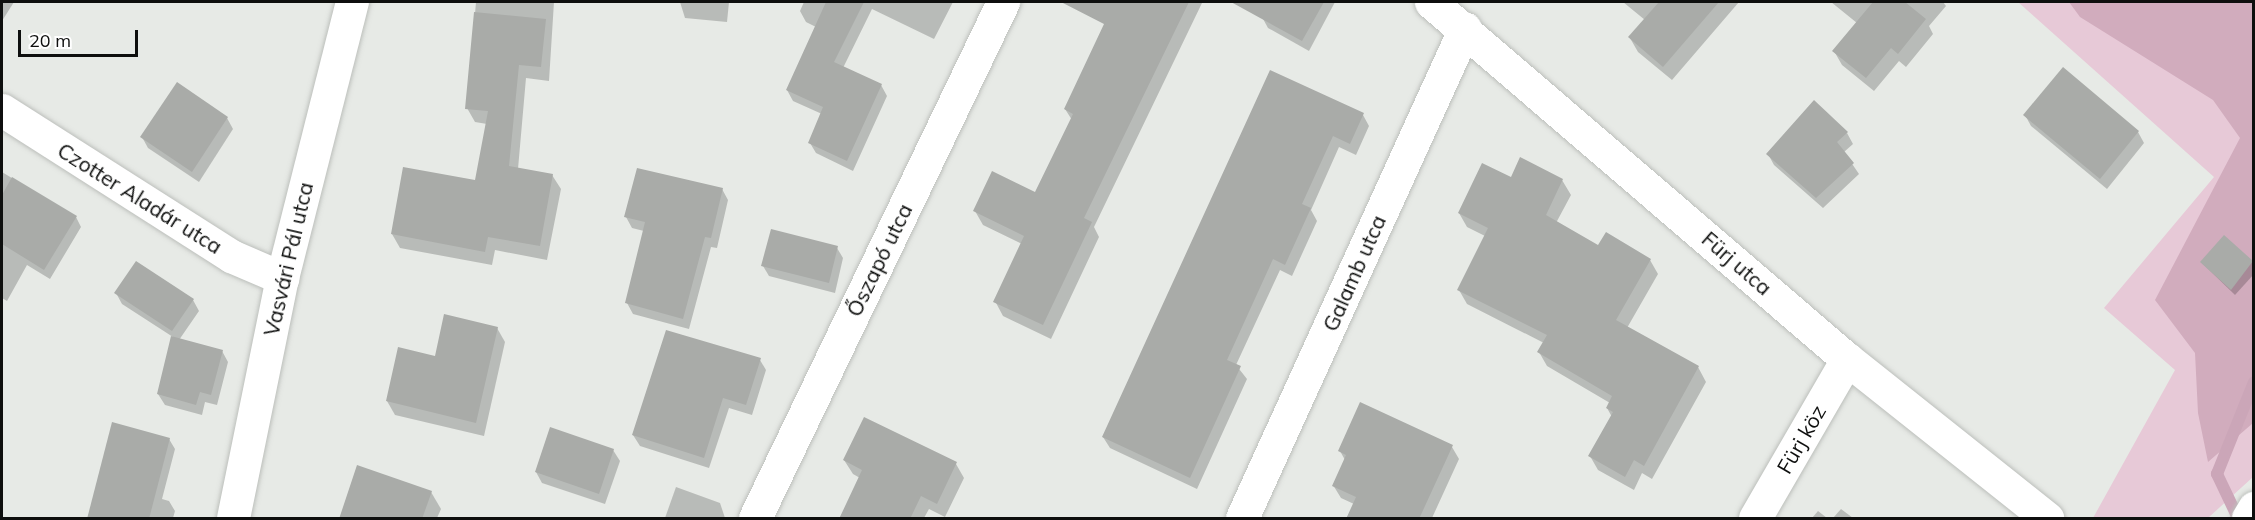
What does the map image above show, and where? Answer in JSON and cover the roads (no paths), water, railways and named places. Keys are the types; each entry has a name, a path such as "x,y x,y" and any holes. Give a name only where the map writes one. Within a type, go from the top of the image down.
{"street":[{"name":"Vasvári Pál utca","path":"233,519 282,278 352,2"},
{"name":"Őszapó utca","path":"755,519 1003,2"},
{"name":"Fürj utca","path":"1431,2 1465,28 1847,359 2047,519"},
{"name":"Galamb utca","path":"1242,519 1465,28"},
{"name":"Czotter Aladár utca","path":"2,110 231,256 282,278"},
{"name":"Fürj köz","path":"1755,519 1847,359"},
{"path":"2248,519 2253,508"}],"waterway":[{"path":"2238,518 2217,474 2254,382"}]}
